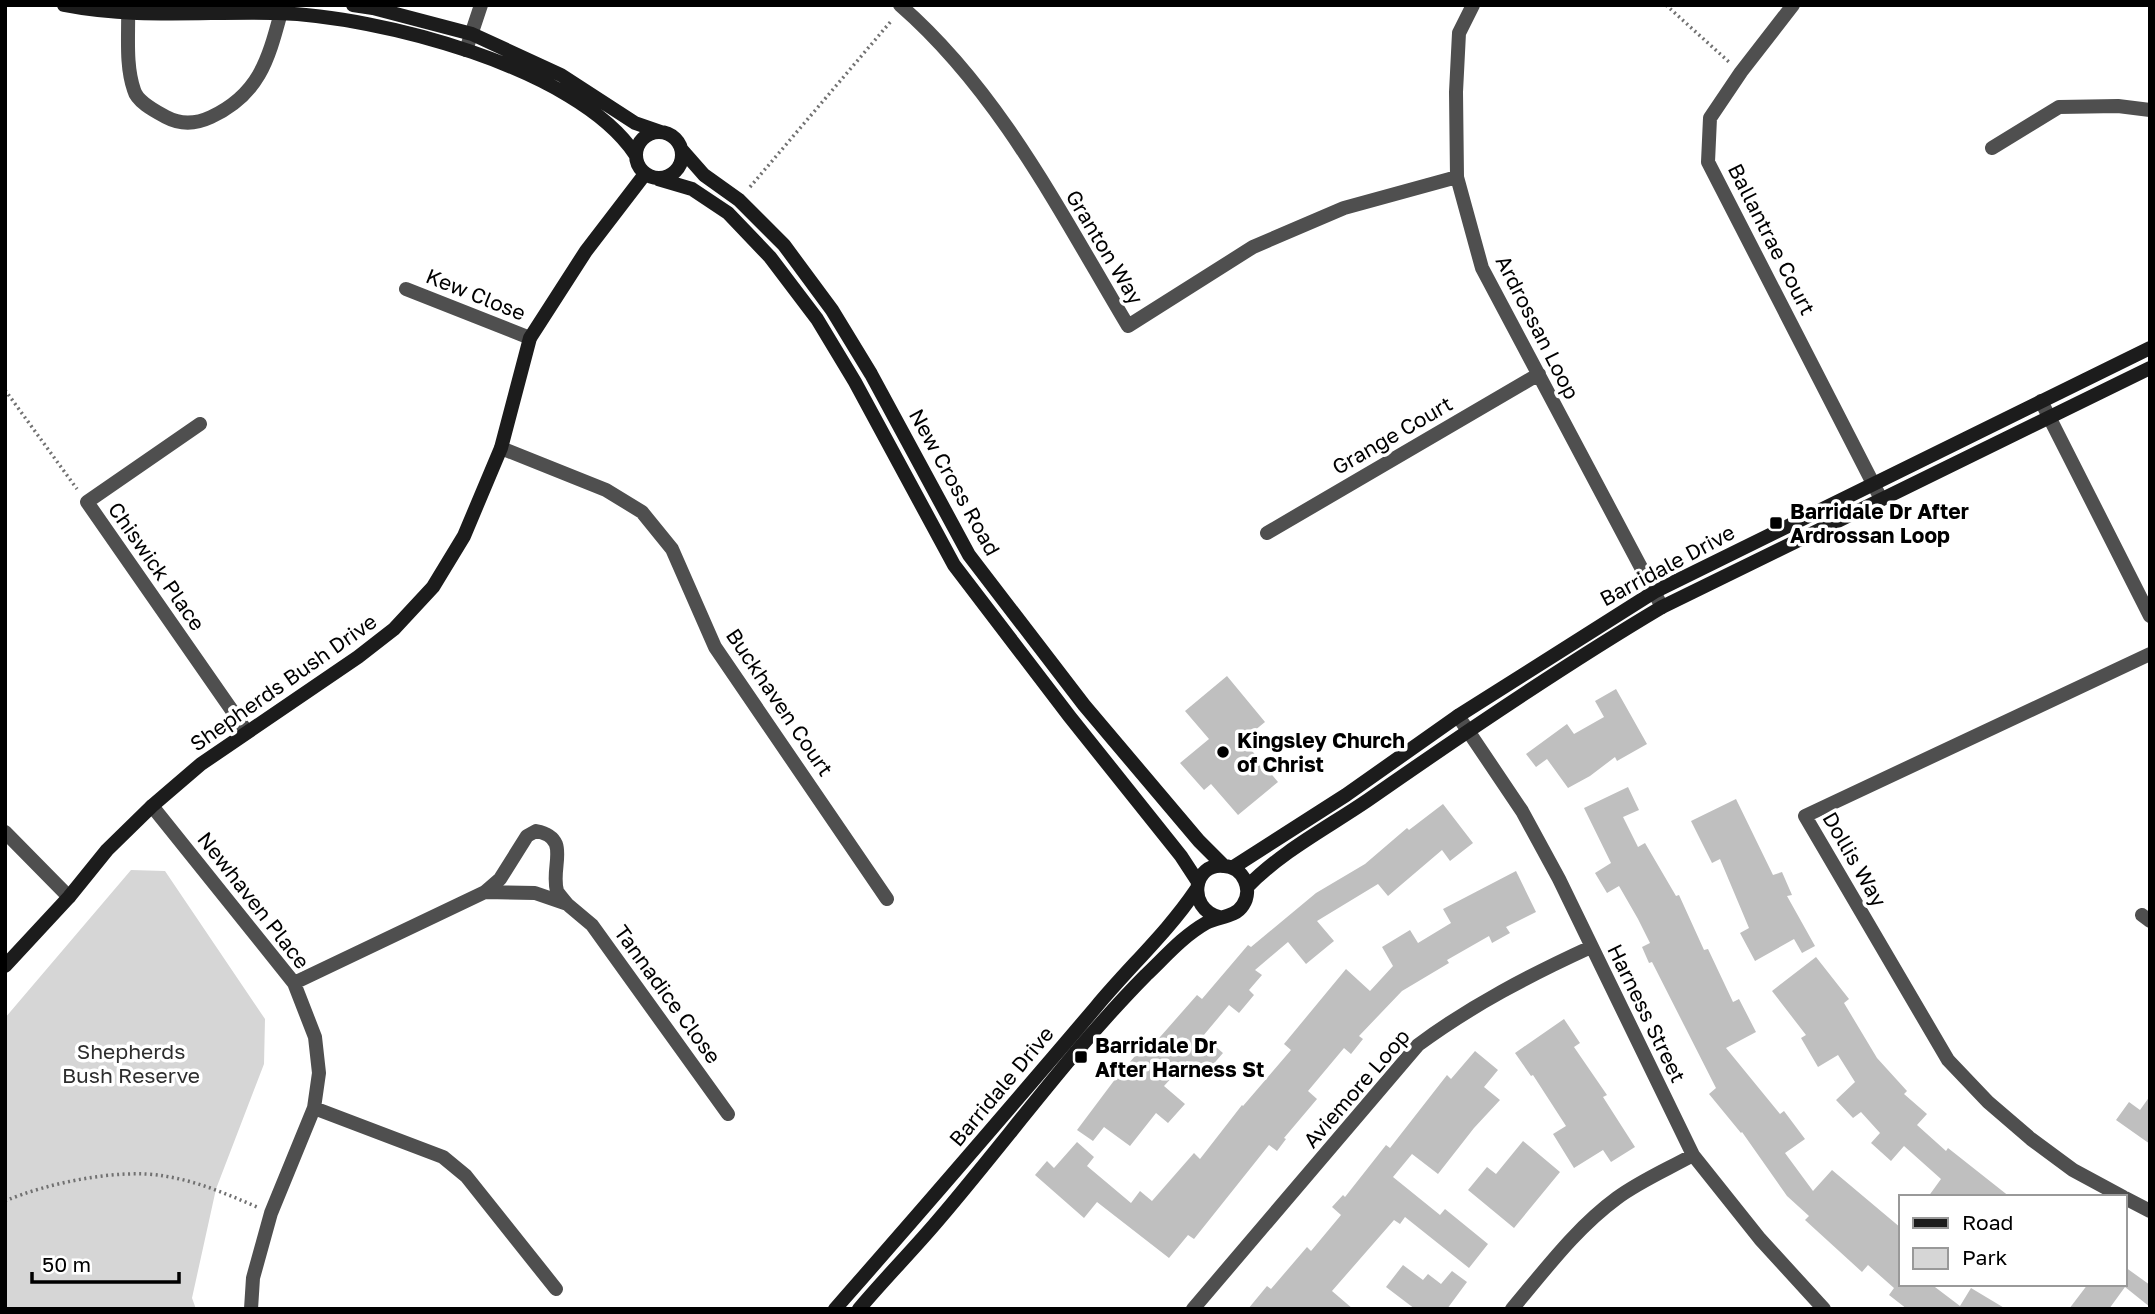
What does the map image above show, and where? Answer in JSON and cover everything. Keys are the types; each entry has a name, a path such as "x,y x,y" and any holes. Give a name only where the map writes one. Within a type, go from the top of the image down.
{"street":[{"path":"64,5 128,9 282,9 370,24 466,50 524,74 576,99 597,114 626,140 640,169 652,177 671,175 677,171 682,150 674,138 635,123 561,75 472,34 352,5"},
{"path":"466,50 481,5"},
{"name":"Ardrossan Loop","path":"1473,5 1459,33 1456,92 1457,177 1482,268 1662,607"},
{"name":"Ballantrae Court","path":"1793,5 1741,72 1710,118 1708,162 1881,499"},
{"name":"Granton Way","path":"901,7 922,24 1006,123 1128,326 1253,247 1344,208 1457,177"},
{"path":"128,9 129,65 134,93 151,109 177,123 201,121 233,107 254,85 271,49 282,9"},
{"path":"1992,148 2059,107 2118,106 2150,110"},
{"path":"635,155 641,140 653,132 661,132"},
{"name":"New Cross Road","path":"682,150 704,175 739,200 784,245 832,310 871,373 969,555 1084,705 1199,841 1228,867"},
{"name":"New Cross Road","path":"652,177 692,189 728,213 770,257 817,319 855,382 954,565 1181,856 1197,886"},
{"name":"Shepherds Bush Drive","path":"5,966 69,897 107,850 152,806 201,764 394,629 433,587 464,537 501,449 530,338 586,251 652,177"},
{"name":"Kew Close","path":"406,289 530,338"},
{"name":"Barridale Drive","path":"1228,867 1346,795 1458,716 1654,592 2150,348"},
{"name":"Barridale Drive","path":"1247,887 1282,855 1327,828 1602,643 1662,607 2150,368"},
{"name":"Grange Court","path":"1267,533 1539,374"},
{"path":"2041,401 2150,616"},
{"name":"Chiswick Place","path":"201,424 87,502 247,732"},
{"name":"Buckhaven Court","path":"501,449 606,489 642,512 672,549 715,647 887,899"},
{"name":"Dollis Way","path":"2120,1195 2073,1170 2031,1139 1988,1102 1948,1060 1805,816 2150,654"},
{"name":"Harness Street","path":"1458,716 1522,811 1559,879 1693,1155 1760,1239 1824,1309"},
{"name":"Newhaven Place","path":"152,806 294,984 315,1037 318,1073 314,1108 271,1213 253,1278 251,1309"},
{"name":"Tannadice Close","path":"294,984 485,892 500,879 527,836 536,831 546,833 554,840 558,850 555,870 558,892 567,904 592,925 728,1114"},
{"path":"5,832 69,897"},
{"path":"1228,867 1245,879 1248,895 1241,909 1227,917 1211,915 1200,905 1197,886 1209,869 1228,867"},
{"name":"Barridale Drive","path":"835,1309 962,1165 1105,995 1160,938 1197,886"},
{"name":"Tannadice Close","path":"485,892 535,892 567,904"},
{"name":"Barridale Drive","path":"859,1309 940,1218 1022,1116 1117,1006 1186,937 1219,916"},
{"name":"Aviemore Loop","path":"1193,1309 1418,1045 1474,1007 1539,971 1591,947"},
{"path":"314,1108 443,1157 466,1176 556,1289"},
{"path":"1512,1309 1575,1235 1598,1213 1620,1196 1693,1155"},
{"name":"Dollis Way","path":"2127,1199 2150,1211"}],"path":[{"path":"1666,5 1741,72"},
{"path":"739,200 901,7"},
{"path":"5,390 87,502"},
{"path":"5,1201 25,1193 110,1174 163,1175 216,1189 271,1213"}],"green space":[{"name":"Shepherds Bush Reserve","path":"131,870 165,871 265,1019 264,1064 216,1189 192,1298 196,1309 5,1309 5,1018"}],"building":[{"name":"Kingsley Church of Christ","path":"1227,676 1265,722 1243,740 1278,782 1238,815 1211,784 1204,790 1180,763 1209,739 1185,711"},
{"path":"1616,689 1647,744 1617,761 1615,757 1568,788 1547,759 1536,767 1526,754 1567,724 1574,734 1604,717 1595,701"},
{"path":"1628,787 1639,810 1623,817 1638,847 1645,843 1676,896 1679,895 1704,950 1708,949 1733,1002 1739,999 1756,1032 1726,1048 1780,1114 1784,1111 1805,1139 1785,1153 1813,1191 1832,1170 1899,1226 1899,1286 1934,1286 1960,1306 1971,1288 2006,1309 1907,1309 1889,1295 1894,1288 1868,1265 1862,1272 1805,1220 1809,1216 1787,1196 1742,1132 1709,1094 1716,1088 1652,962 1649,963 1642,947 1650,943 1638,919 1619,886 1607,893 1595,873 1611,863 1584,808"},
{"path":"1736,799 1773,875 1782,872 1792,895 1787,896 1815,946 1802,953 1794,939 1755,961 1740,933 1749,928 1720,859 1712,863 1691,821"},
{"path":"1443,804 1473,843 1450,861 1442,850 1388,896 1378,884 1317,921 1334,941 1306,964 1288,942 1255,970 1262,975 1249,990 1254,995 1239,1013 1229,1005 1203,1036 1223,1053 1203,1076 1187,1061 1164,1086 1185,1104 1168,1123 1156,1113 1130,1146 1104,1127 1093,1141 1077,1130 1148,1041 1153,1045 1197,995 1202,999 1248,945 1251,947 1316,893 1365,864 1407,828 1409,830"},
{"path":"1516,871 1536,912 1506,927 1510,933 1492,943 1489,936 1447,960 1449,963 1402,991 1359,1036 1363,1039 1351,1054 1344,1048 1308,1091 1317,1099 1284,1138 1286,1139 1277,1151 1269,1145 1194,1239 1188,1235 1169,1258 1097,1202 1084,1218 1035,1175 1047,1161 1054,1168 1077,1142 1094,1157 1087,1166 1131,1203 1140,1191 1152,1201 1194,1153 1200,1159 1242,1105 1291,1050 1284,1044 1346,969 1370,991 1393,966 1382,947 1410,930 1418,943 1451,923 1443,909"},
{"path":"1816,957 1849,999 1844,1003 1877,1058 1907,1091 1904,1094 1927,1114 1917,1125 1946,1151 1948,1148 2007,1195 1929,1195 1941,1179 1904,1146 1891,1161 1871,1143 1880,1133 1861,1112 1853,1118 1836,1100 1855,1082 1838,1055 1818,1067 1801,1038 1806,1035 1772,991"},
{"path":"1564,1019 1580,1043 1574,1047 1607,1095 1603,1097 1635,1147 1611,1162 1603,1150 1574,1168 1553,1134 1566,1126 1533,1075 1531,1076 1515,1053"},
{"path":"1475,1051 1498,1070 1484,1087 1500,1100 1438,1174 1412,1154 1393,1177 1440,1215 1445,1209 1488,1244 1469,1268 1405,1217 1400,1224 1394,1220 1332,1291 1353,1309 1248,1309 1267,1286 1271,1289 1307,1247 1311,1251 1341,1215 1332,1207 1343,1195 1345,1197 1386,1145 1390,1148 1447,1075 1451,1079"},
{"path":"2150,1096 2150,1144 2116,1120 2129,1102 2140,1110"},
{"path":"1523,1141 1560,1172 1514,1228 1468,1190 1487,1167 1496,1174"},
{"path":"1403,1265 1423,1280 1428,1274 1441,1284 1452,1271 1467,1282 1447,1309 1415,1309 1386,1287"},
{"path":"2127,1268 2150,1285 2150,1307 2125,1287 2109,1309 2069,1309 2086,1286 2127,1286"}],"place":[{"name":"Barridale Dr After Ardrossan Loop","path":"1776,523"},
{"name":"Kingsley Church of Christ","path":"1223,752"},
{"name":"Barridale Dr After Harness St","path":"1081,1057"}]}
